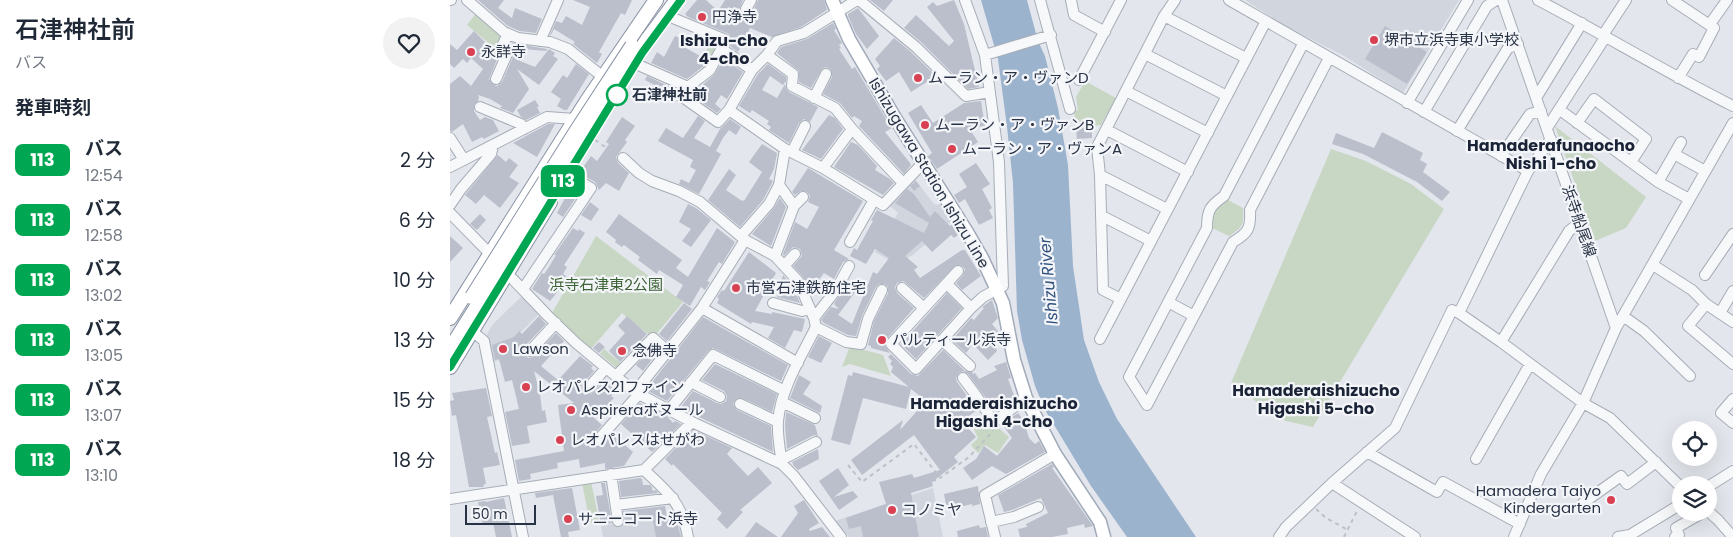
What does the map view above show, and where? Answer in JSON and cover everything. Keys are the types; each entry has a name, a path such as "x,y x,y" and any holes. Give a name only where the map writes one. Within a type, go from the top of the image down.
{"highway":[{"path":"450,318 575,119 655,0"},
{"path":"450,332 613,74 655,0"},
{"path":"450,349 585,135 647,40 677,0"},
{"path":"450,367 590,137 636,64 681,0"}],"main road":[{"name":"Ishizugawa Station Ishizu Line","path":"832,0 858,55 967,232 998,290 1006,317 1014,360 1026,398 1055,454 1103,527 1104,537"}],"street":[{"path":"466,0 508,34 518,38 550,42 568,50 603,77"},
{"path":"540,41 558,0"},
{"path":"724,45 710,70 688,87 682,96 718,122 729,110 752,70 767,55 777,41 804,33 858,0 916,46 966,96 990,92"},
{"path":"958,271 891,344 916,369 971,308 983,297 1003,286 999,162 990,92 985,55 966,0"},
{"path":"1040,0 1070,109"},
{"path":"1071,0 1074,15 1105,32"},
{"path":"1078,80 1121,0"},
{"path":"1121,299 1103,290 1102,216 1097,147 1164,16 1175,0"},
{"path":"1229,0 1528,171"},
{"path":"1407,102 1468,0"},
{"path":"1424,112 1487,6 1496,0"},
{"name":"浜寺船尾線","path":"1502,0 1616,328"},
{"path":"1538,0 1605,35 1678,78 1733,106"},
{"path":"1547,128 1560,110 1626,0"},
{"path":"1672,0 1714,28 1699,57 1693,54 1678,78"},
{"path":"1710,24 1727,0"},
{"path":"668,16 724,45 752,70"},
{"path":"1164,16 1246,58"},
{"path":"1100,339 1266,22"},
{"path":"1536,98 1582,23"},
{"path":"496,79 507,54 502,52 503,44 508,34"},
{"path":"985,55 1051,35"},
{"path":"1303,44 1224,196 1211,205 1207,216 1207,228 1129,376 1147,405 1232,242 1246,234 1251,223 1250,210 1329,58"},
{"path":"1457,131 1508,48 1518,44"},
{"path":"1145,54 1227,96"},
{"path":"767,55 793,74 792,86 835,108 852,129 903,183"},
{"path":"636,64 688,87"},
{"path":"814,98 826,74"},
{"path":"1126,91 1208,133"},
{"path":"1577,123 1594,99 1646,139 1631,162"},
{"path":"480,107 521,124 524,129"},
{"path":"729,110 789,150 822,167 883,205 923,163"},
{"path":"1560,110 1658,182 1689,199"},
{"path":"1500,156 1530,114 1541,111"},
{"path":"450,167 547,117 575,119"},
{"path":"1514,537 1541,474 1582,403 1616,328 1733,123"},
{"path":"596,441 637,393 702,308 743,238 769,204 780,185 789,150 805,126"},
{"path":"822,167 852,129"},
{"path":"1107,130 1188,172"},
{"path":"450,138 464,160"},
{"path":"1459,313 1528,171 1551,139"},
{"path":"1658,182 1681,142"},
{"path":"450,205 490,154 493,146"},
{"path":"1674,154 1705,171"},
{"path":"623,158 639,173 652,181 679,191 700,202 743,238 775,256 798,281 813,318"},
{"path":"523,290 591,188 567,174"},
{"path":"1100,175 1167,209"},
{"path":"780,185 794,206"},
{"path":"775,256 794,206 803,197"},
{"path":"850,242 874,200"},
{"path":"450,213 490,252 507,275 556,323 637,393 692,422 781,461 841,537"},
{"path":"1102,216 1151,241"},
{"path":"1501,342 1569,231 1579,223"},
{"path":"1705,275 1733,234"},
{"path":"784,266 795,254"},
{"path":"1653,265 1692,290 1706,304 1733,322"},
{"path":"781,461 778,422 783,397 798,363 813,318 836,290 849,266"},
{"path":"946,284 971,308"},
{"path":"902,288 924,308"},
{"path":"773,303 802,311 846,342 861,344 868,319 882,290"},
{"path":"1720,313 1733,291"},
{"path":"1168,302 1194,316"},
{"path":"1706,304 1688,326 1733,364"},
{"path":"702,308 798,363"},
{"path":"1279,537 1286,527 1332,483 1395,428 1452,310 1501,342 1582,403 1610,418 1672,478"},
{"path":"1623,316 1644,331 1690,376"},
{"path":"530,351 556,323"},
{"path":"472,331 484,341 523,537"},
{"path":"616,376 653,338 668,350"},
{"path":"942,340 970,366"},
{"path":"669,410 713,355 815,418"},
{"path":"1476,459 1530,364"},
{"path":"588,388 606,368"},
{"path":"963,378 994,422 1026,398"},
{"path":"691,382 720,397"},
{"path":"1733,399 1721,413 1733,423"},
{"path":"740,404 778,422"},
{"path":"450,500 644,470 692,422"},
{"path":"781,461 816,442"},
{"path":"1367,452 1437,492 1443,482 1520,524"},
{"path":"995,537 984,495 1055,454"},
{"path":"1583,503 1621,476 1627,484 1656,462"},
{"path":"644,470 673,498 685,519 688,537"},
{"path":"1717,481 1733,471"},
{"path":"611,474 618,521"},
{"path":"1332,483 1415,537"},
{"path":"616,505 673,498"},
{"path":"991,522 1014,517 1038,506"},
{"path":"1618,537 1630,535 1672,509"},
{"path":"1717,519 1733,537"},
{"path":"1675,537 1679,535 1676,528 1688,521"}],"path":[{"path":"590,137 623,158"},
{"path":"803,197 822,167"},
{"path":"848,464 862,482 914,444 940,478 969,457 993,432 993,429"},
{"path":"1344,537 1361,502"},
{"path":"1310,504 1326,518 1348,530"}],"shaded area":[{"name":"堺市立浜寺東小学校","path":"1245,0 1459,0 1403,93 1344,56 1282,24"},
{"path":"914,178 934,204 937,205 942,202 953,220 913,255 903,260 889,260 875,252 898,213 889,205"},
{"path":"523,295 539,314 515,338 526,351 493,362 487,334 493,324"},
{"path":"933,488 943,537 849,537 835,521"},
{"path":"677,513 684,537 603,537 601,526"}],"green space":[{"path":"476,13 502,33 503,38 487,60 484,57 491,45 467,25"},
{"path":"712,39 721,43 711,64 699,76 706,60 703,58"},
{"path":"1085,81 1116,98 1101,125 1076,127 1074,111 1078,110 1076,97"},
{"path":"1555,126 1646,197 1626,228 1595,241"},
{"path":"1331,149 1366,161 1411,184 1444,209 1313,427 1286,421 1231,383"},
{"path":"1228,200 1243,208 1242,225 1229,236 1212,228 1215,211"},
{"name":"浜寺石津東2公園","path":"596,236 683,302 653,338 622,313 591,349 552,313"},
{"path":"850,346 883,355 891,376 850,364 842,367"},
{"path":"604,349 623,365 619,370 600,354"},
{"path":"986,417 991,427 996,426 1009,437 998,453 985,445 978,453 971,445 978,438 971,423"},
{"path":"591,481 599,521 590,523 582,483"}],"water":[{"name":"Ishizu River","path":"981,0 1027,0 1038,41 1045,56 1058,108 1068,165 1073,266 1084,340 1099,382 1117,419 1196,537 1127,537 1091,486 1045,410 1035,386 1022,340 1017,311 1013,183 998,59"}],"building":[{"path":"478,0 504,0 498,8 512,18 515,8 542,19 536,33 520,31 508,26"},
{"path":"573,0 632,0 625,15 621,13 599,52 602,54 597,63 573,44 575,42 554,29 550,35 556,21 562,23 566,16 582,25 590,7"},
{"path":"697,0 706,0 718,11 725,0 743,0 739,10 742,15 746,16 752,13 758,0 824,0 827,10 801,27 772,37 750,28 738,52 730,46 733,39 729,34 685,14"},
{"path":"870,0 893,0 884,11"},
{"path":"954,0 964,24 979,87 968,89 921,42 904,28 916,15 949,46 954,41 927,7 933,2 937,6"},
{"path":"858,8 879,36 867,49 856,34 848,16 848,14"},
{"path":"833,23 836,29 834,30 842,43 839,45 841,48 839,49 852,69 855,67 892,128 885,132 911,165 904,174 859,126 862,121 854,116 852,118 840,103 823,94 832,77 831,70 826,67 822,69 811,88 799,82 799,71 777,53 781,47 807,39"},
{"path":"1385,26 1427,52 1407,84 1365,59"},
{"path":"474,31 487,44 485,46 495,50 498,57 489,79 497,86 502,82 513,57 514,53 510,48 512,43 547,49 546,51 524,49 520,61 535,67 549,49 555,53 553,56 558,59 539,85 517,69 529,89 513,113 500,108 502,106 490,99 478,95 474,111 480,120 485,117 493,120 499,131 484,139 482,137 472,142 463,124 452,132 450,131 450,84 460,76 471,86 483,69 471,58 467,63 463,59 454,68 450,64 450,44 457,50"},
{"path":"675,36 687,41 684,47 707,62 687,79 651,63 657,52 664,57"},
{"path":"894,38 936,76 911,92 899,72 886,81 877,69 880,66 875,59"},
{"path":"724,59 743,72 727,99 721,95 715,104 721,109 717,113 691,95 714,75"},
{"path":"576,64 589,74 567,110 564,110 557,106 561,99 551,92 563,75 567,78"},
{"path":"768,64 786,77 786,81 783,85 770,76 762,90 777,98 785,84 789,92 818,107 810,122 804,119 799,123 789,143 769,130 771,127 767,124 769,121 752,110 750,113 739,106 758,74"},
{"path":"647,76 677,90 674,95 675,100 666,96 667,92 645,80"},
{"path":"535,100 539,106 537,107 540,113 526,120 521,117 517,110"},
{"path":"981,101 985,126 969,128 978,142 937,169 928,156 932,153 908,113 921,105 933,123 964,103"},
{"path":"829,115 835,118 843,129 821,159 802,150"},
{"path":"698,116 705,121 694,138 710,147 720,129 730,119 741,127 736,135 729,130 723,138 716,151 721,154 699,194 679,184 681,179 689,183 696,170 690,167 693,160 658,141 666,128 683,138"},
{"path":"622,117 635,126 625,140 627,142 616,157 618,163 629,173 619,191 606,183 599,190 595,182 579,173 591,156 597,161 609,144 606,142"},
{"path":"548,124 555,124 537,157 513,143"},
{"path":"1092,127 1092,138 1077,139 1076,128"},
{"path":"1382,132 1423,153 1420,160 1427,164 1423,172 1450,192 1442,201 1417,182 1363,154 1332,144 1336,133 1374,148"},
{"path":"851,142 858,145 877,166 875,170 894,183 883,195 834,167"},
{"path":"762,144 777,153 774,169 769,179 773,181 763,200 740,227 708,200 729,169 736,175 726,190 744,201 762,172 749,162"},
{"path":"498,155 506,162 509,158 518,165 509,177 519,183 500,208 484,195 476,204 465,195"},
{"path":"976,163 990,184 982,189 992,208 989,210 993,218 979,225 965,199 959,203 954,195 967,187 959,174"},
{"path":"808,168 863,201 834,250 849,259 843,262 834,279 824,273 813,288 806,283 793,266 802,256 800,249 793,247 784,256 783,254 795,222 807,229 819,207 808,202 810,196 807,192 801,191 795,195 792,192"},
{"path":"916,181 920,186 914,191 910,186"},
{"path":"572,185 581,190 563,217 557,213"},
{"path":"907,189 914,194 930,217 935,211 950,226 952,224 959,234 954,238 951,235 932,252 922,241 905,256 918,267 914,270 920,278 962,250 965,250 981,276 962,290 956,283 963,275 965,269 962,266 956,265 924,298 903,281 897,283 895,287 897,293 914,308 886,340 885,346 890,353 871,348 868,345 874,321 888,293 888,287 885,284 879,284 876,287 862,316 856,336 848,335 821,320 831,307 839,309 834,304 846,285 856,291 838,315 852,324 873,272 877,274 889,258 875,249 866,264 850,256 854,248 857,250 877,210 924,233 929,223 895,203"},
{"path":"780,198 786,207 771,246 752,234"},
{"path":"590,202 599,209 591,221 581,215"},
{"path":"688,204 711,220 691,247 682,241 691,229 679,222"},
{"path":"480,214 486,220 477,230 470,224"},
{"path":"619,214 682,260 676,268 688,277 717,228 735,242 722,264 719,262 707,281 710,282 705,290 701,287 690,306 676,297 683,285 659,270 657,274 638,260 640,257 624,245 622,247 615,242 616,240 606,232"},
{"path":"573,228 585,233 564,265 567,267 563,274 569,278 550,301 532,289 542,273 544,274 549,267 556,255 554,255"},
{"path":"450,236 463,248 450,262"},
{"path":"749,252 776,273 755,311 772,314 772,312 805,319 802,332 794,330 785,348 768,338 774,327 752,322 751,324 717,303 719,299 717,297 722,290 724,291"},
{"path":"783,275 793,287 791,294 797,296 800,303 777,297"},
{"path":"947,293 962,308 916,359 901,344"},
{"path":"992,300 998,318 992,324 1001,335 994,342 997,351 988,360 973,344 966,353 952,340 971,318 974,320 984,308 982,307"},
{"path":"684,303 692,309 667,341 659,334"},
{"path":"539,316 546,324 525,346 524,353 528,358 532,357 556,333 564,341 541,366 558,380 580,356 593,366 591,368 594,371 581,386 583,393 591,394 606,379 617,389 611,396 614,398 604,408 602,406 593,417 602,425 592,437 590,443 593,446 600,447 612,434 633,452 624,466 605,469 605,463 580,468 579,459 557,463 558,468 530,474 531,479 519,481 515,460 564,451 558,405 574,403 534,371 542,411 545,410 547,422 527,426 530,443 512,446 505,412 519,409 512,380 505,382 499,359 495,360 492,345 514,337 519,331 522,334"},
{"path":"627,316 647,334 620,362 609,351 625,333 618,326"},
{"path":"703,317 788,365 781,381 713,348 708,351 667,401 646,390"},
{"path":"819,336 832,343 821,363 808,357"},
{"path":"599,342 605,347 599,353 593,348"},
{"path":"653,347 658,352 643,371 636,365"},
{"path":"943,350 965,371 973,372 972,374 975,373 979,379 997,370 994,366 1006,362 1011,378 1008,379 1015,398 996,412 968,374 963,371 959,373 956,378 957,382 977,410 962,421 976,437 954,457 958,462 936,479 936,481 932,482 933,486 911,493 919,537 863,537 861,526 849,529 846,518 886,504 879,482 912,474 914,478 940,470 914,435 862,475 851,460 903,420 900,430 926,401 911,389 906,409 863,398 850,445 831,440 848,375 852,376 853,372 909,387 891,372 893,367 890,364 892,361 888,357 891,354 911,374 918,376"},
{"path":"715,364 777,394 772,412 742,398 736,399 733,404 737,410 771,426 773,452 680,408 693,391 717,403 721,404 726,401 727,396 724,391 702,380"},
{"path":"799,375 811,382 803,394 822,406 820,413 790,398"},
{"path":"486,388 492,416 487,417 495,453 497,452 500,465 483,468 486,484 483,485 484,487 469,487 456,415 452,416 450,401 454,400 452,393"},
{"path":"640,403 667,416 673,423 675,421 681,424 652,452 621,424"},
{"path":"786,412 815,425 818,436 814,435 787,449"},
{"path":"1018,413 1024,421 1029,438 1035,444 1039,441 1045,452 1006,474 992,466 972,480 963,468 976,459 984,446 997,456 1012,438 1002,424"},
{"path":"693,430 732,448 727,454 748,476 758,467 772,483 740,510 743,512 727,529 717,519 722,513 673,464 672,466 665,459"},
{"path":"818,449 819,459 798,470 794,466 792,462"},
{"path":"1052,464 1054,467 1052,468 1093,526 1085,528 1084,524 1067,528 1068,534 1052,537 1020,537 1018,529 1027,527 1026,524 1048,513 1041,498 1004,512 998,495"},
{"path":"838,468 849,485 834,497 853,491 858,497 839,510 819,481"},
{"path":"640,478 643,485 651,485 653,491 656,490 658,493 621,497 619,481"},
{"path":"601,483 605,483 612,523 601,525 596,496 603,495"},
{"path":"978,486 980,504 947,510 944,494"},
{"name":"サニーコート浜寺","path":"572,488 580,530 568,532 569,537 561,537 553,495 536,498 535,493"},
{"path":"504,498 512,537 496,537 493,523 483,525 478,502"},
{"path":"804,500 819,523 809,529 810,531 822,527 830,537 781,537 798,513 794,506"},
{"path":"665,506 668,522 676,521 681,537 656,537 652,516 625,521 623,511"},
{"path":"756,522 778,537 745,537"},
{"path":"979,525 980,528 986,527 988,537 958,537 957,531"}],"bus line":[{"name":"113","path":"450,367 642,53 681,0"}],"place":[{"name":"円浄寺","path":"702,17"},
{"name":"堺市立浜寺東小学校","path":"1374,40"},
{"name":"永詳寺","path":"471,52"},
{"name":"ムーラン・ア・ヴァンD","path":"918,78"},
{"name":"石津神社前","path":"617,95"},
{"name":"ムーラン・ア・ヴァンB","path":"925,125"},
{"name":"ムーラン・ア・ヴァンA","path":"952,149"},
{"name":"市営石津鉄筋住宅","path":"736,288"},
{"name":"パルティール浜寺","path":"882,340"},
{"name":"Lawson","path":"503,349"},
{"name":"念佛寺","path":"622,351"},
{"name":"レオパレス21ファイン","path":"526,387"},
{"name":"Aspireraボヌール","path":"571,410"},
{"name":"レオパレスはせがわ","path":"560,440"},
{"name":"Hamadera Taiyo Kindergarten","path":"1611,500"},
{"name":"コノミヤ","path":"892,510"},
{"name":"サニーコート浜寺","path":"568,519"}],"district":[{"name":"Ishizu-cho 4-cho","path":"724,49"},
{"name":"Hamaderafunaocho Nishi 1-cho","path":"1551,154"},
{"name":"Hamaderaishizucho Higashi 5-cho","path":"1316,399"},
{"name":"Hamaderaishizucho Higashi 4-cho","path":"994,412"}]}
